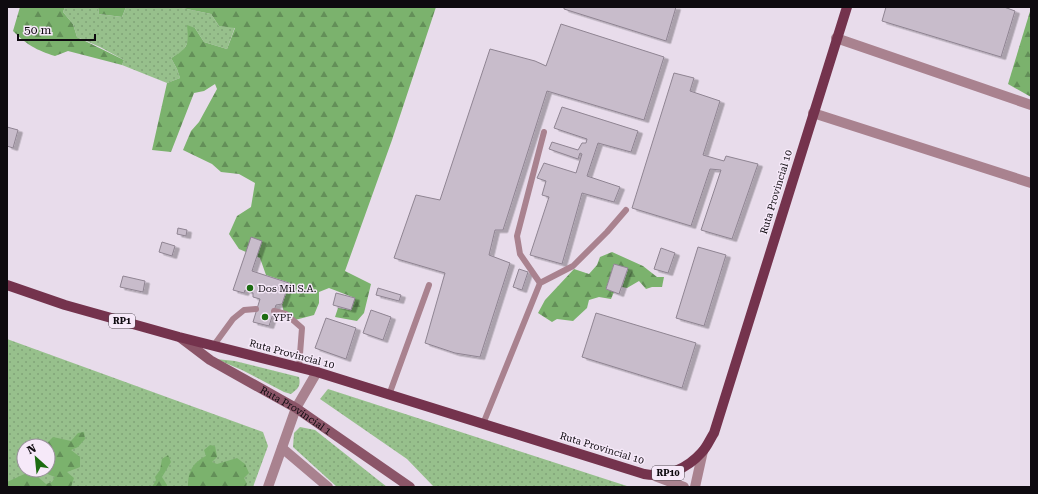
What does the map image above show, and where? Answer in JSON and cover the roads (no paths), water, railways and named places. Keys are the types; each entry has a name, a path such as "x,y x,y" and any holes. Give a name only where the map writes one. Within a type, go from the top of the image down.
{"main road":[{"name":"Ruta Provincial 10","path":"179,337 317,372 644,474 655,476 673,472 690,464 703,451 714,433 846,7"},
{"name":"RP1","path":"7,285 65,305 179,337"},
{"name":"Ruta Provincial 1","path":"179,337 210,360 296,408 410,487"}],"street":[{"path":"836,38 1031,105"},
{"path":"813,113 1031,183"},
{"path":"268,487 296,408 317,372"},
{"path":"282,448 328,487"},
{"path":"695,487 703,451"},
{"path":"655,476 684,487"}],"lane":[{"path":"540,283 520,254 517,236 544,132"},
{"path":"483,424 540,283 573,266 607,232 626,210"},
{"path":"389,395 429,285"},
{"path":"214,345 234,319 244,310 256,310"},
{"path":"274,312 286,314 302,328 299,368"}],"place":[{"name":"Dos Mil S.A.","path":"250,288"},
{"name":"YPF","path":"265,317"}]}
